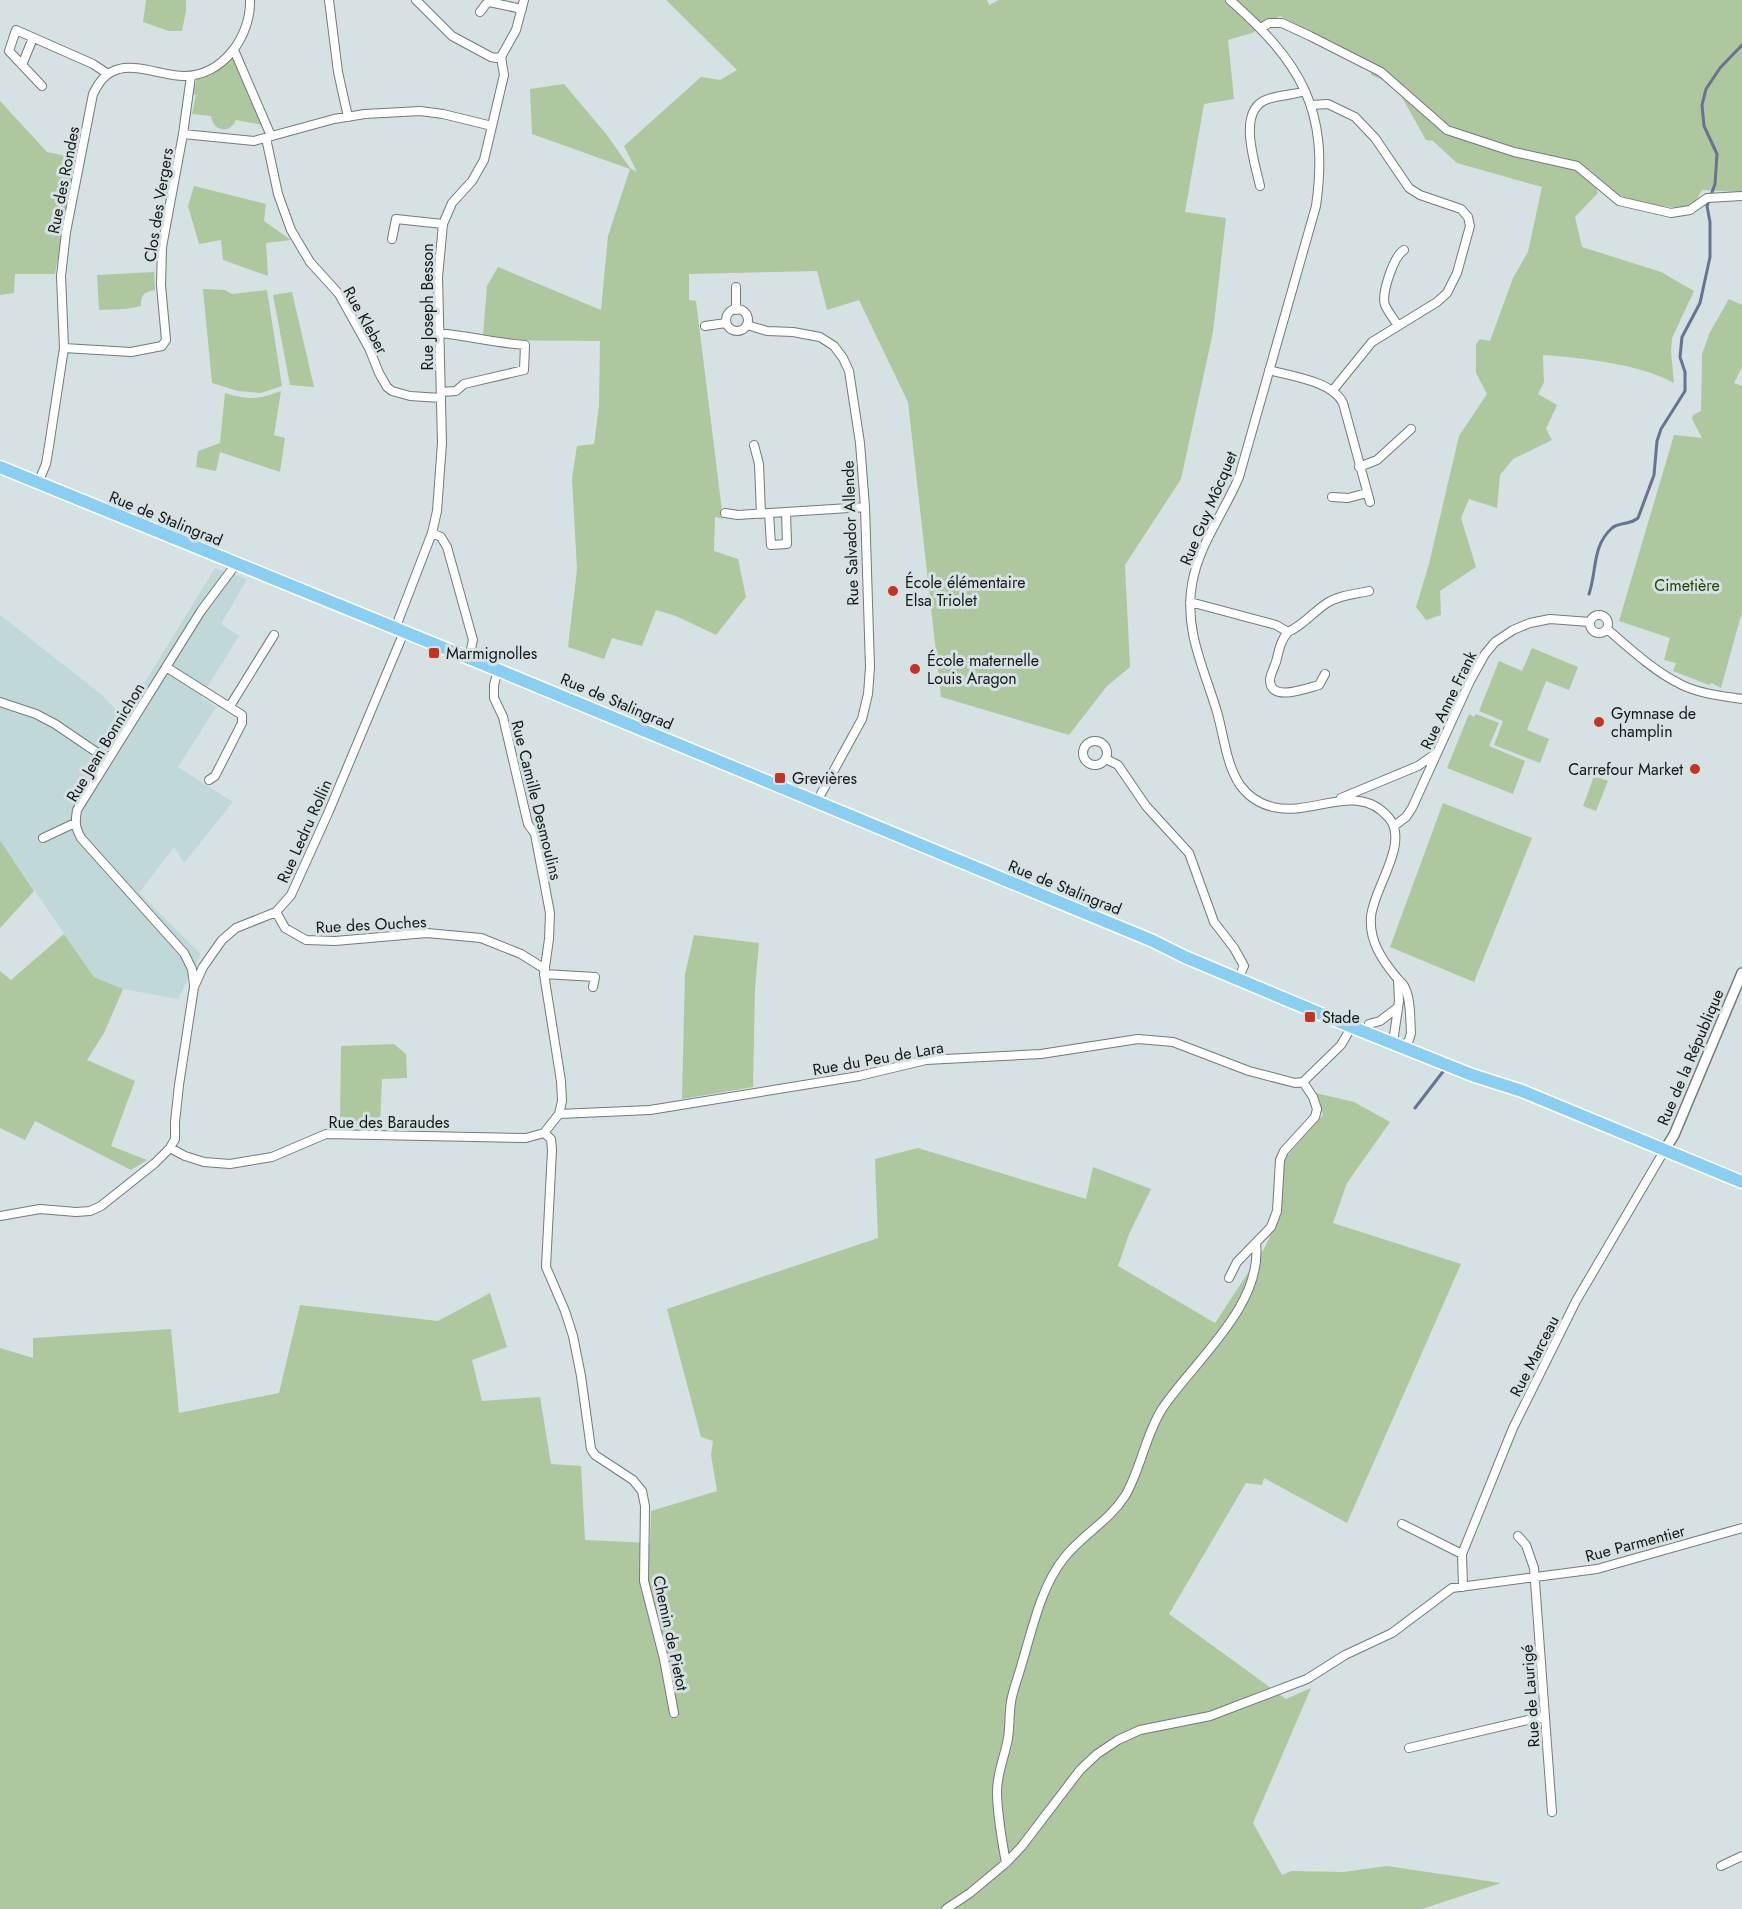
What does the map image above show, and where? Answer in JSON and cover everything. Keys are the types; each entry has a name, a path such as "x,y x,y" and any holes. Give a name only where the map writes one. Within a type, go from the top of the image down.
{"main road":[{"name":"Rue de Stalingrad","path":"0,467 1153,941 1189,951 1240,976 1354,1023"},
{"path":"1354,1023 1369,1024 1400,1041"},
{"path":"1354,1023 1506,1081 1522,1091 1742,1182"}],"street":[{"path":"42,86 9,51 16,30 93,64 108,74 120,69 130,69 191,76 214,67 234,50 245,30 250,0"},
{"path":"329,0 336,60 348,117"},
{"path":"416,0 452,36 496,58 501,57 516,30 524,0"},
{"name":"Rue Guy Môcquet","path":"1230,0 1262,28 1285,55 1305,91 1311,105 1316,129 1320,167 1316,206 1239,477 1230,499 1205,540 1198,560 1190,602 1190,622 1196,651 1217,711 1229,760 1241,786 1259,802 1274,808 1300,809 1336,801 1358,801 1388,816 1394,826"},
{"path":"480,12 489,2 522,9"},
{"path":"1262,28 1269,23 1282,23 1381,72 1434,121 1447,130 1514,152 1577,166 1618,201 1665,213 1689,210 1707,198 1742,196"},
{"path":"22,65 33,38"},
{"path":"234,50 268,137"},
{"name":"Rue Joseph Besson","path":"432,533 437,511 442,443 438,277 443,224 452,203 478,172 484,160 504,75 501,57"},
{"name":"Rue des Rondes","path":"38,483 46,464 64,348 61,276 66,232 93,94 101,79 108,74"},
{"name":"Clos des Vergers","path":"64,348 130,352 165,344 161,285 162,247 183,134 191,76"},
{"path":"1260,186 1250,129 1252,113 1258,105 1268,99 1305,91"},
{"path":"1311,105 1328,104 1355,117 1375,138 1409,188 1420,195 1461,209 1468,217 1469,232 1452,286 1437,302 1372,342 1333,390"},
{"path":"183,134 245,141 268,137 306,125 393,112 432,112 492,126"},
{"name":"Rue Kleber","path":"268,137 276,187 291,230 310,262 339,294 369,348 387,387 392,391 410,396 441,395"},
{"path":"392,239 396,219 443,224"},
{"path":"1398,326 1385,304 1384,297 1394,261 1398,253 1404,250"},
{"path":"736,287 736,310"},
{"path":"736,310 746,314 747,325 742,330 730,329 726,323 729,313 736,310"},
{"path":"705,326 726,323"},
{"name":"Rue Salvador Allende","path":"747,325 767,331 793,332 820,337 834,346 849,371 860,443 865,507 870,667 868,694 862,719 816,802"},
{"path":"440,333 476,337 494,343 525,345 524,370 464,384 456,391 441,395"},
{"path":"1269,370 1333,390 1343,403 1359,467 1371,502"},
{"path":"1359,467 1377,460 1411,429"},
{"path":"754,445 771,545 787,544 786,512"},
{"path":"1332,497 1348,498 1367,493"},
{"path":"725,513 738,515 865,507"},
{"path":"432,533 441,537 447,547 473,640 469,658"},
{"name":"Rue Ledru Rollin","path":"276,912 291,895 329,811 400,630 432,533"},
{"name":"Rue Jean Bonnichon","path":"194,987 192,969 184,953 81,837 75,823 77,810 108,760 201,611 225,582 236,564"},
{"path":"1325,674 1319,685 1287,694 1273,689 1270,681 1283,638 1288,632 1298,628 1335,598 1369,591"},
{"path":"1190,602 1276,625 1288,632"},
{"path":"1607,629 1597,633 1591,628 1590,622 1596,616 1604,616 1607,629 1623,644 1683,686 1718,696 1742,699"},
{"name":"Rue Anne Frank","path":"1394,826 1406,817 1412,808 1476,669 1495,642 1513,630 1530,623 1550,619 1590,622"},
{"path":"230,706 274,635"},
{"path":"166,667 242,715 242,723 215,776 209,780"},
{"name":"Rue Camille Desmoulins","path":"498,670 494,685 494,698 503,717 528,824 535,834 550,913 544,971 561,1081 562,1101 559,1114"},
{"path":"0,702 36,714 56,724 108,760"},
{"path":"1336,801 1418,766 1436,753"},
{"path":"1106,759 1118,765 1146,806 1189,854 1214,922 1234,948 1244,966 1240,976"},
{"path":"43,838 75,823"},
{"path":"1394,826 1395,844 1373,903 1371,933 1375,946 1398,980 1405,986 1410,1024 1400,1041"},
{"path":"0,1215 40,1209 76,1212 95,1209 154,1164 170,1148 176,1139 175,1122 179,1085 194,987 202,967 222,940 236,928 276,912"},
{"name":"Rue des Ouches","path":"276,912 285,928 306,940 335,941 427,933 481,938 521,954 544,971"},
{"path":"544,971 595,977 593,987"},
{"name":"Rue de la République","path":"1664,1150 1674,1135 1742,973"},
{"path":"1398,980 1397,1008 1400,1041"},
{"path":"1369,1024 1375,1024 1397,1008"},
{"path":"1229,1278 1237,1262 1271,1227 1277,1211 1278,1173 1284,1151 1311,1122 1317,1109 1313,1097 1303,1082 1341,1045 1354,1023"},
{"name":"Rue du Peu de Lara","path":"559,1114 650,1110 859,1076 927,1060 1041,1054 1138,1039 1173,1042 1249,1071 1289,1082 1303,1082"},
{"path":"544,1133 559,1114"},
{"name":"Rue des Baraudes","path":"170,1148 204,1162 230,1164 272,1157 326,1134 526,1138 544,1133"},
{"name":"Chemin de Pietot","path":"544,1133 550,1139 552,1150 546,1267 573,1336 591,1449 596,1455 633,1480 642,1491 645,1506 644,1581 664,1659 674,1713"},
{"name":"Rue Marceau","path":"1463,1587 1462,1554 1504,1448 1576,1301 1664,1150"},
{"path":"1006,1863 997,1790 1008,1739 1011,1700 1035,1619 1060,1563 1103,1523 1124,1498 1135,1477 1147,1439 1162,1410 1224,1330 1245,1298 1254,1275 1256,1243"},
{"path":"1402,1524 1462,1554"},
{"name":"Rue Parmentier","path":"946,1909 970,1893 1006,1863 1022,1846 1080,1770 1097,1754 1118,1740 1140,1730 1210,1716 1307,1679 1345,1655 1392,1633 1452,1588 1597,1569 1742,1528"},
{"path":"1518,1536 1526,1545 1534,1568 1534,1578"},
{"name":"Rue de Laurigé","path":"1534,1578 1552,1812"},
{"path":"1408,1748 1545,1716"},
{"path":"1721,1866 1742,1856"}],"shaded area":[{"path":"215,568 247,579 221,624 239,636 201,697 216,707 178,767 233,802 184,863 174,847 139,893 201,954 178,999 123,989 94,977 0,840 0,615 102,695 123,718"}],"green space":[{"path":"146,0 186,0 182,31 169,31 143,22"},
{"path":"666,0 987,0 989,5 999,0 1742,0 1742,192 1702,190 1694,204 1682,208 1636,203 1615,193 1589,169 1598,193 1575,217 1582,247 1661,272 1694,291 1672,338 1674,383 1660,376 1628,367 1593,360 1543,355 1544,382 1538,394 1557,405 1546,429 1552,440 1513,459 1500,475 1497,508 1469,499 1461,518 1476,567 1440,591 1441,615 1426,620 1416,607 1429,564 1459,436 1487,394 1476,373 1476,344 1480,339 1490,341 1513,278 1528,252 1542,187 1457,163 1433,141 1426,140 1395,85 1371,75 1375,64 1280,16 1252,33 1228,40 1234,99 1204,104 1185,212 1226,218 1213,332 1181,479 1125,565 1130,667 1107,686 1069,735 941,697 908,402 859,300 827,310 817,271 689,274 689,300 696,301 723,519 715,517 714,551 738,559 746,597 716,635 676,616 656,610 642,646 612,638 604,659 568,647 577,569 572,478 577,446 594,444 599,406 600,341 493,340 483,335 487,286 498,267 601,310 608,236 630,169 532,134 530,89 564,84 607,135 630,168 637,172 624,146 701,77 720,80 737,70"},
{"path":"230,60 236,60 263,125 236,120 229,128 222,129 215,125 211,116 192,114 196,95 192,94 197,79 215,71"},
{"path":"0,101 47,152 75,158 55,274 15,274 14,293 0,295"},
{"path":"194,186 266,204 264,221 291,240 266,243 268,276 223,260 221,240 199,244 188,206"},
{"path":"154,272 155,290 144,294 141,306 99,310 97,275"},
{"path":"203,289 225,290 232,294 267,290 282,386 261,393 238,391 212,383"},
{"path":"292,292 314,387 290,385 273,295"},
{"name":"Cimetière","path":"1729,299 1742,305 1742,367 1734,383 1742,386 1742,612 1721,688 1673,671 1676,663 1664,660 1670,638 1619,621 1674,435 1702,438 1692,419 1693,415 1701,411 1702,354 1710,332"},
{"path":"281,391 274,435 285,438 280,472 220,452 216,471 196,467 198,451 220,443 225,393 253,398"},
{"path":"1532,648 1578,667 1569,690 1546,681 1527,730 1549,739 1540,763 1494,745 1503,721 1479,711 1499,661 1522,671"},
{"path":"1469,714 1474,717 1476,714 1499,723 1489,746 1525,761 1513,794 1447,768"},
{"path":"1594,776 1608,781 1596,811 1583,806"},
{"path":"1443,803 1532,838 1474,982 1390,947"},
{"path":"0,840 34,891 0,928"},
{"path":"64,934 94,977 123,989 104,1033 87,1060 135,1081 111,1146 147,1160 131,1170 35,1121 25,1140 0,1128 0,971 11,980"},
{"path":"694,935 759,943 755,988 753,1087 682,1099 685,974"},
{"path":"394,1044 406,1054 407,1078 382,1079 380,1125 340,1125 341,1046"},
{"path":"1316,1093 1354,1102 1390,1122 1347,1183 1333,1223 1461,1264 1347,1523 1264,1478 1262,1485 1246,1483 1169,1614 1286,1699 1311,1688 1253,1823 1282,1875 1291,1871 1344,1872 1387,1866 1501,1883 1422,1909 0,1909 0,1348 33,1358 33,1338 171,1329 179,1413 279,1393 300,1305 438,1321 490,1293 507,1347 472,1360 482,1401 540,1397 551,1464 581,1466 585,1540 650,1543 651,1511 717,1491 711,1455 713,1441 701,1437 667,1309 878,1238 875,1159 918,1148 1086,1199 1093,1167 1151,1189 1129,1234 1118,1266 1215,1323 1265,1247 1282,1212 1282,1169 1286,1157 1323,1115"}],"waterway":[{"path":"1589,594 1598,550 1606,535 1615,526 1632,522 1638,518 1654,475 1657,441 1661,429 1685,391 1685,372 1680,357 1682,337 1700,303 1710,257 1710,222 1707,206 1715,184 1717,154 1704,126 1702,105 1706,89 1720,68 1742,45"},
{"path":"1415,1108 1445,1069"}],"place":[{"name":"École élémentaire Elsa Triolet","path":"893,591"},
{"name":"Marmignolles","path":"434,653"},
{"name":"École maternelle Louis Aragon","path":"915,669"},
{"name":"Gymnase de champlin","path":"1599,722"},
{"name":"Carrefour Market","path":"1695,769"},
{"name":"Grevières","path":"780,778"},
{"name":"Stade","path":"1310,1017"}]}
